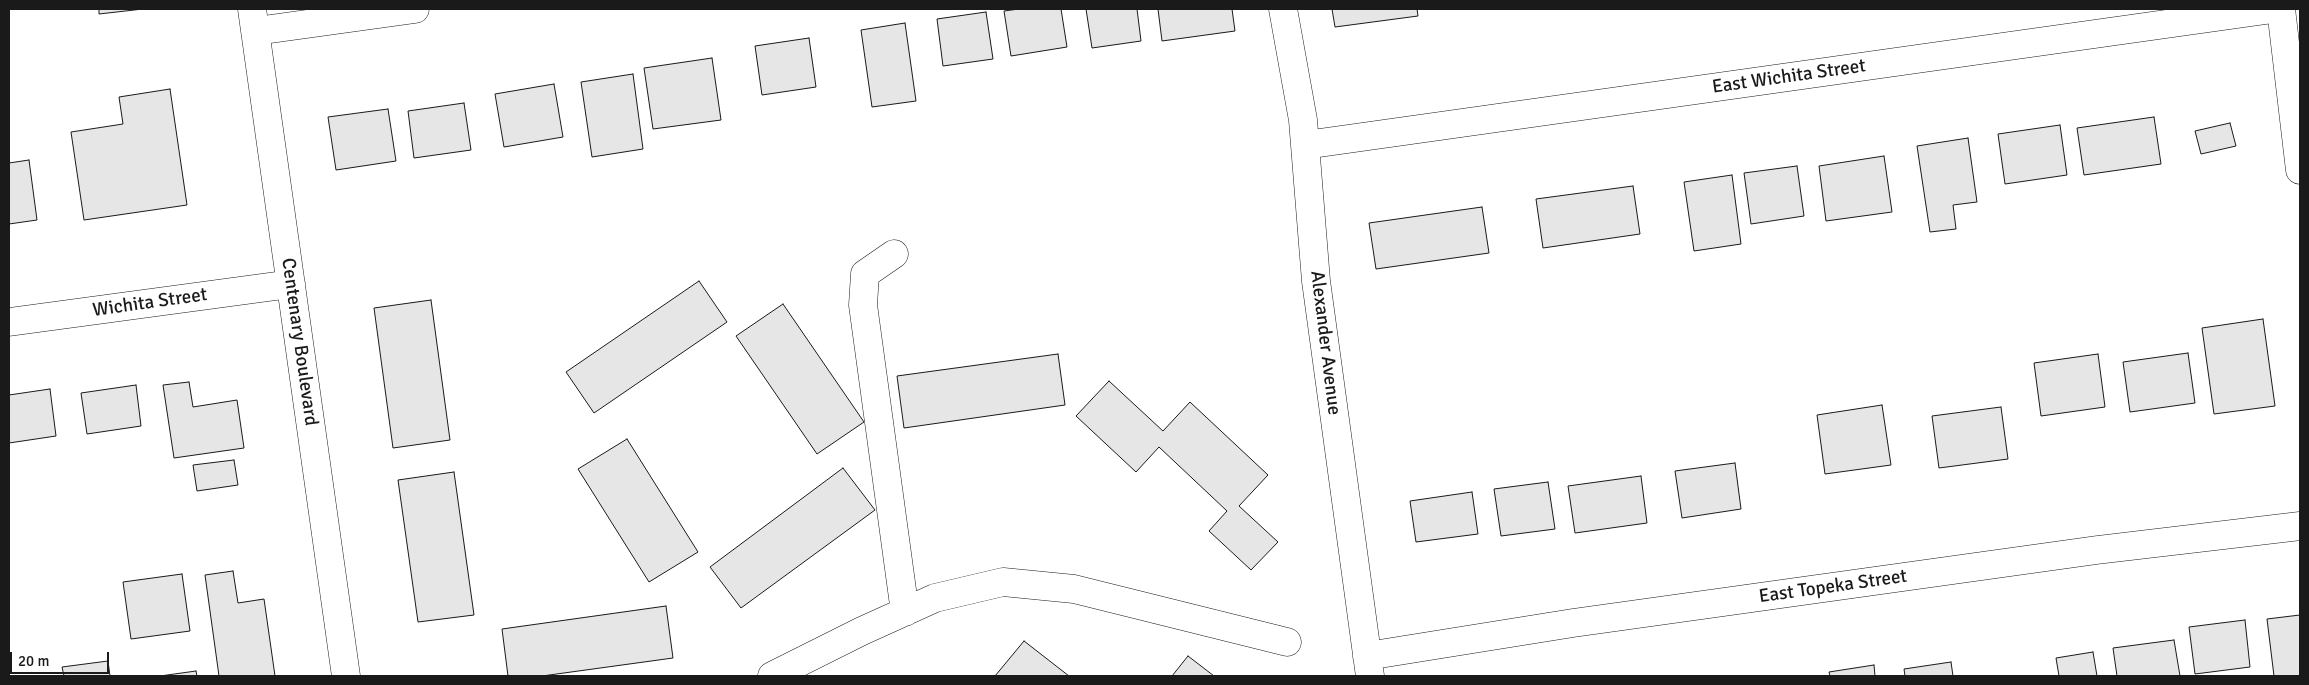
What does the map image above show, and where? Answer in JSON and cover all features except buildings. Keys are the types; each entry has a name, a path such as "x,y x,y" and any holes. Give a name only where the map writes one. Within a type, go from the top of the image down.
{"street":[{"path":"254,20 415,9"},
{"name":"Alexander Avenue","path":"1283,9 1303,120 1316,282 1369,666"},
{"name":"East Wichita Street","path":"1305,145 2273,9"},
{"path":"2281,9 2300,170"},
{"name":"Centenary Boulevard","path":"254,20 291,284 351,673"},
{"path":"894,254 865,274 863,305 905,612"},
{"name":"Wichita Street","path":"9,322 291,284"},
{"name":"East Topeka Street","path":"1369,666 1682,608 2097,550 2300,526"},
{"path":"772,676 935,598 1003,582 1074,589 1286,642"}]}
